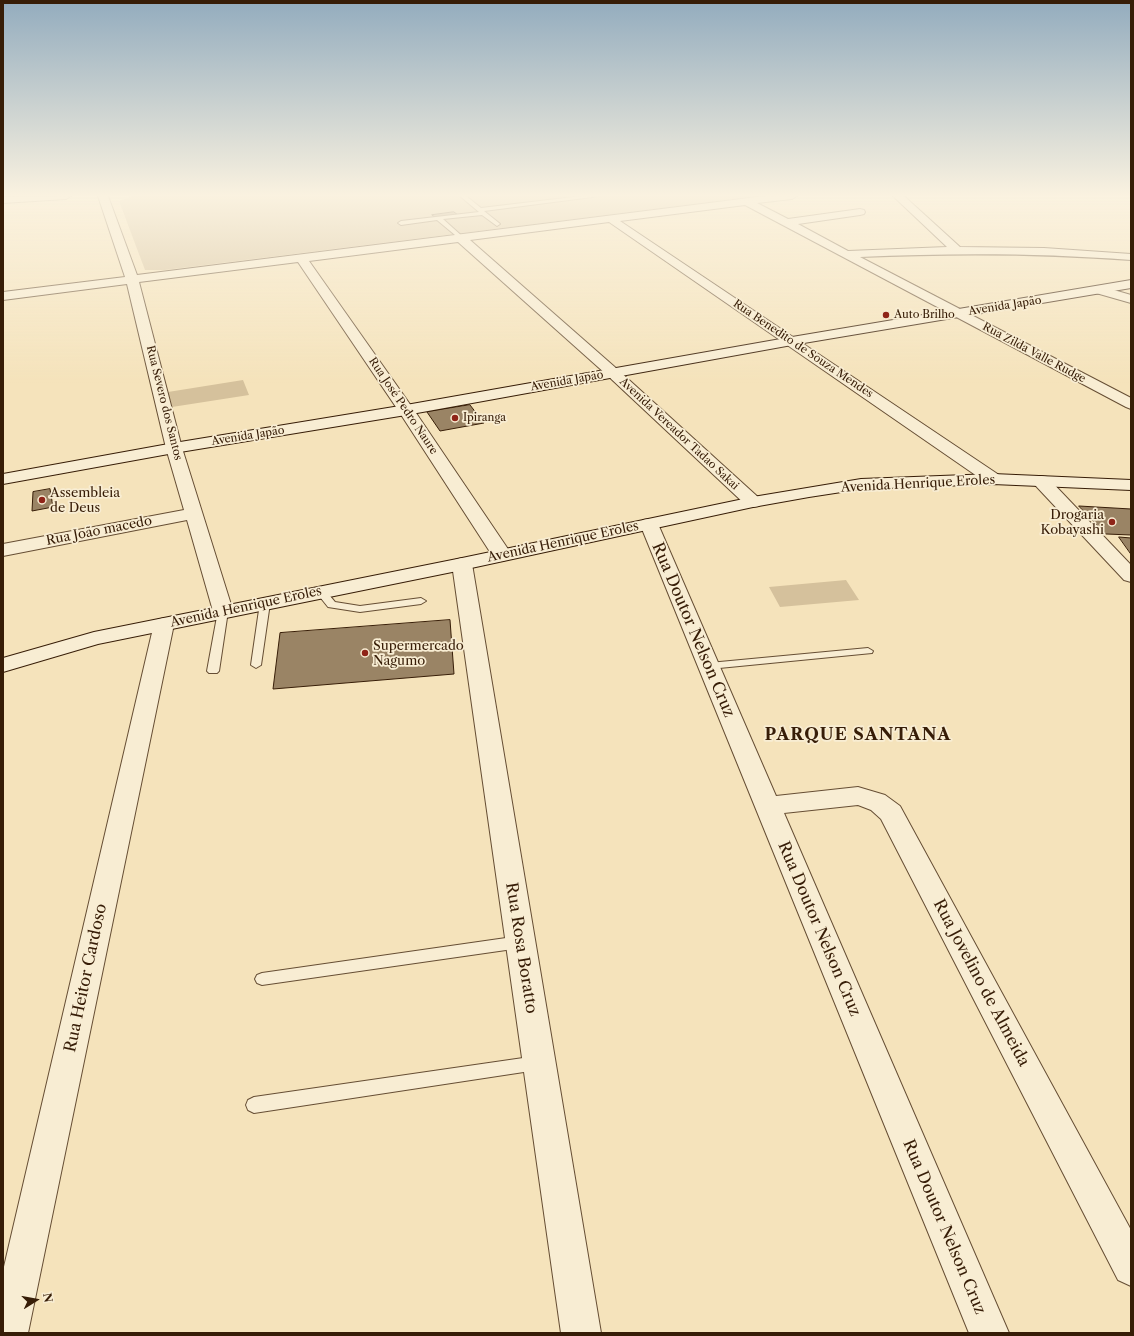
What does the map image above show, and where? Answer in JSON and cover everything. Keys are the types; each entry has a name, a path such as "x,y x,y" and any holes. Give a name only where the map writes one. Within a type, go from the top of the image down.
{"street":[{"name":"Rua Severo dos Santos","path":"125,258 132,279 174,448 223,611"},
{"path":"3,296 298,258"},
{"name":"Rua José Pedro Naure","path":"301,258 406,410 502,555"},
{"name":"Avenida Vereador Tadao Sakai","path":"485,258 612,372 752,502"},
{"name":"Rua Benedito de Souza Mendes","path":"669,258 993,479"},
{"name":"Rua Zilda Valle Rudge","path":"854,258 1131,404"},
{"name":"Avenida Japão","path":"3,479 174,448 406,410 792,341 1104,291 1131,284"},
{"path":"1104,291 1131,295"},
{"path":"1104,291 1131,299"},
{"name":"Avenida Henrique Eroles","path":"3,665 94,638 462,564 752,502 861,484 993,479 1131,485"},
{"path":"1041,481 1131,576"},
{"name":"Rua João macedo","path":"3,550 194,513"},
{"name":"Rua Doutor Nelson Cruz","path":"649,524 989,1333"},
{"name":"Rua Rosa Boratto","path":"462,564 581,1333"},
{"name":"Rua Heitor Cardoso","path":"8,1333 164,624"},
{"name":"Rua Jovelino de Almeida","path":"768,806 858,796 872,798 882,804 891,813 1131,1267"}],"lane":[{"path":"321,592 332,606 360,609 421,601"},
{"path":"256,665 265,603"},
{"path":"213,671 223,611"},
{"path":"709,666 868,651"},
{"path":"262,979 520,942"},
{"path":"254,1104 539,1063"}],"shaded area":[{"path":"141,258 259,258 165,270 145,270"},
{"path":"243,380 249,395 172,407 168,392"},
{"path":"846,580 859,600 780,607 769,587"}],"building":[{"name":"Ipiranga","path":"470,405 484,423 440,431 427,412"},
{"name":"Assembleia de Deus","path":"50,489 53,507 32,511 33,492"},
{"name":"Drogaria Kobayashi","path":"1079,506 1131,509 1131,535 1106,534"},
{"path":"1119,537 1131,538 1131,554"},
{"name":"Supermercado Nagumo","path":"450,620 454,674 273,689 280,633"}],"place":[{"name":"Auto Brilho","path":"886,315"},
{"name":"Ipiranga","path":"455,418"},
{"name":"Assembleia de Deus","path":"42,500"},
{"name":"Drogaria Kobayashi","path":"1112,522"},
{"name":"Supermercado Nagumo","path":"365,653"}],"district":[{"name":"PARQUE SANTANA","path":"858,735"}]}
